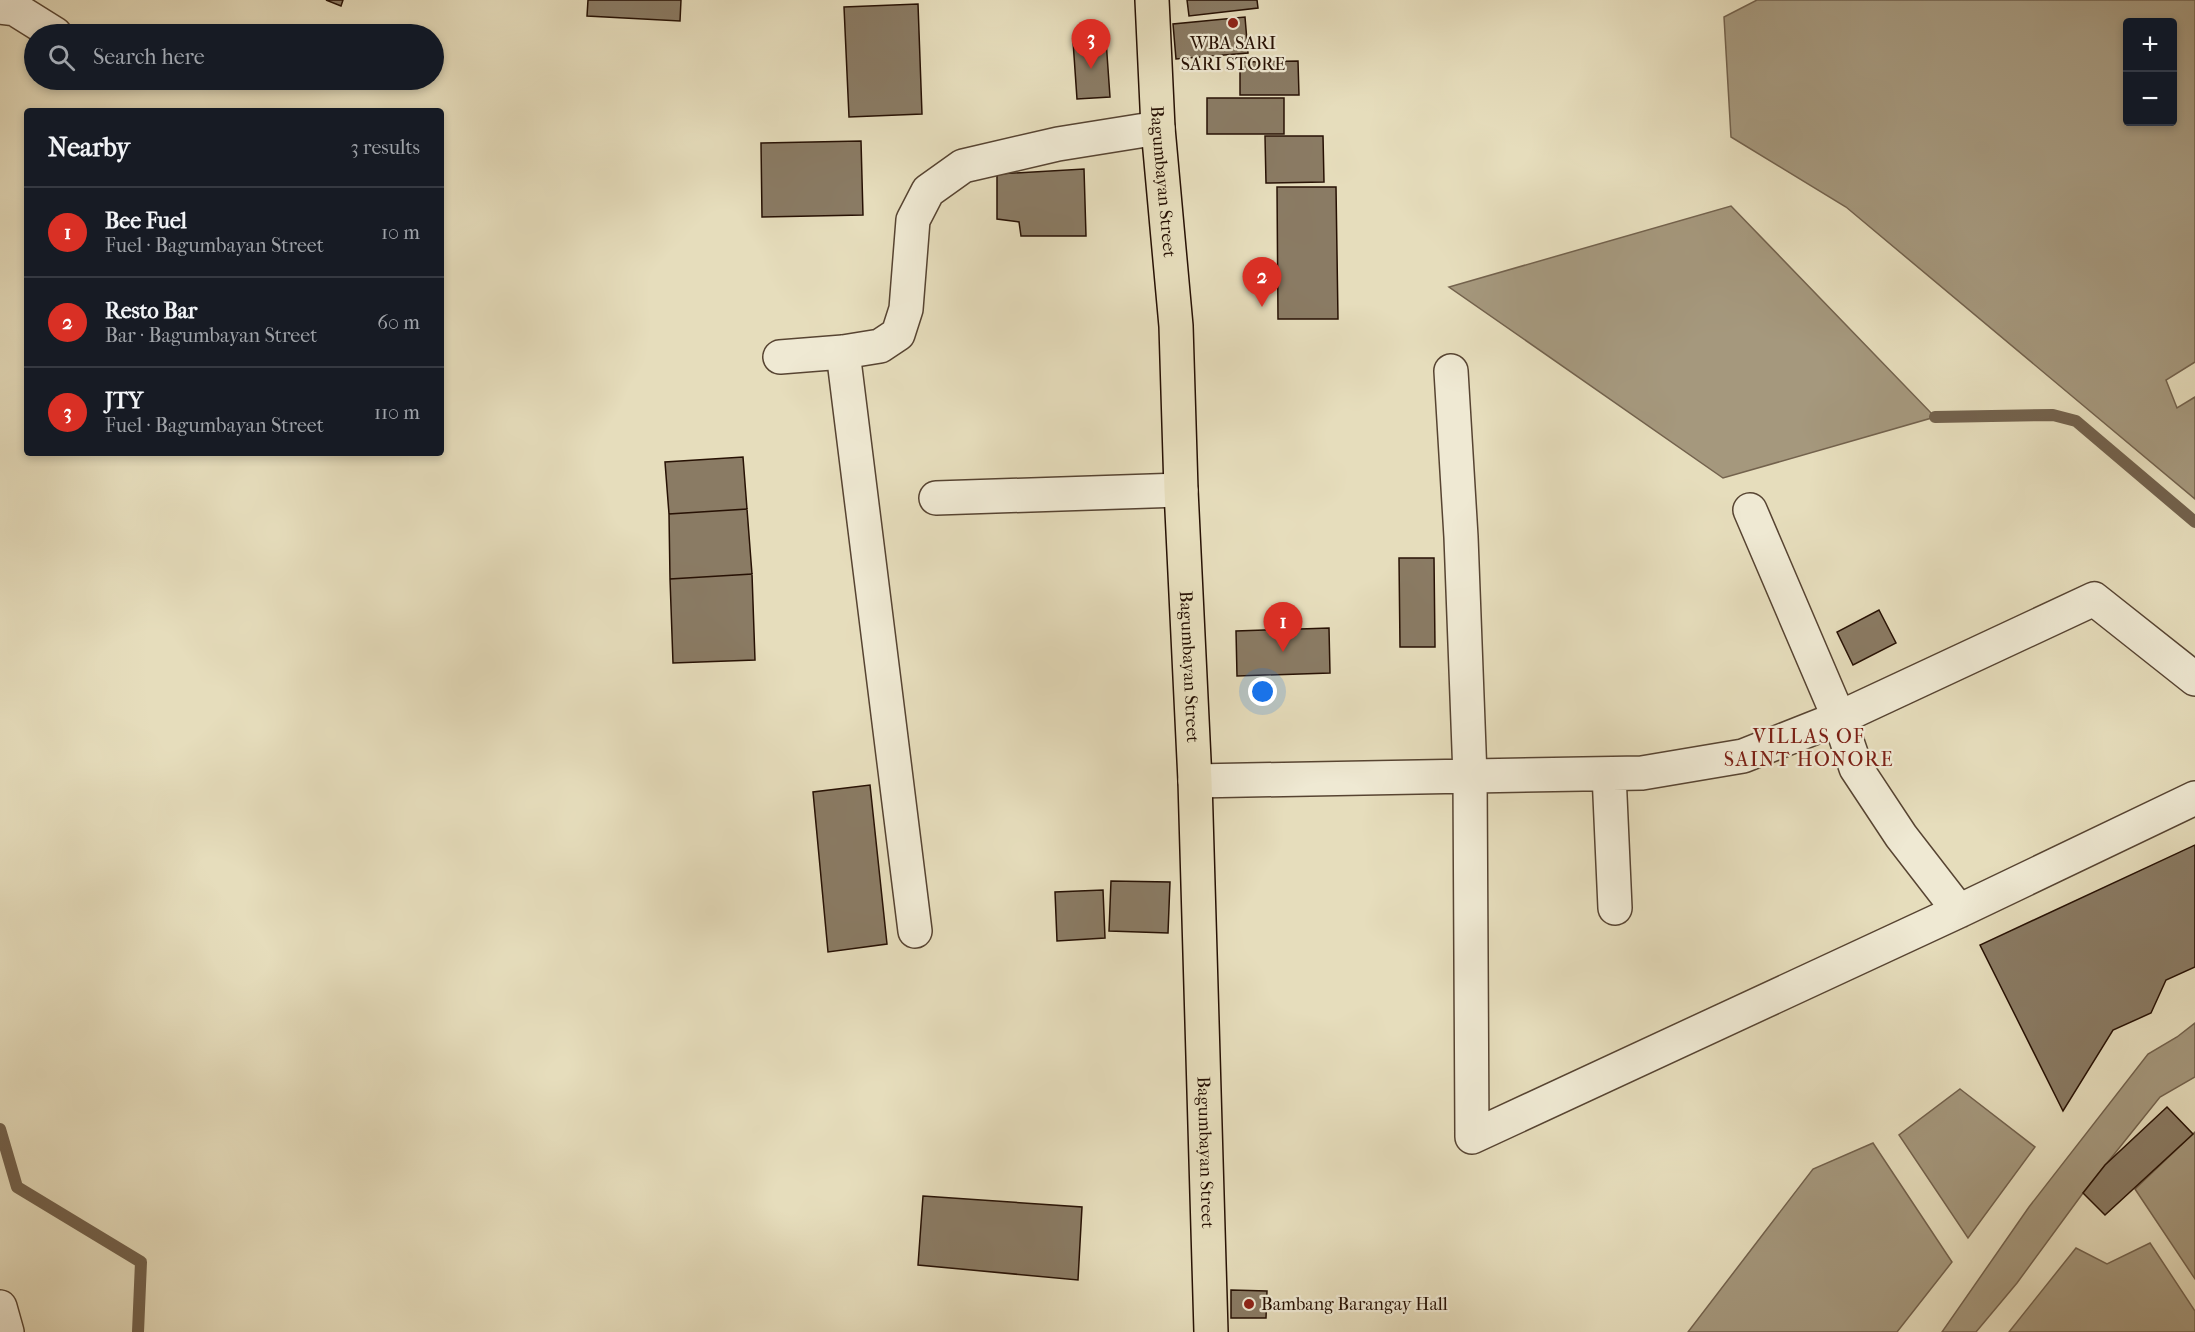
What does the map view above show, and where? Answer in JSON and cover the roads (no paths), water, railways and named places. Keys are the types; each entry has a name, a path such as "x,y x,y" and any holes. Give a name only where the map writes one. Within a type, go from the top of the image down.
{"main road":[{"name":"Bagumbayan Street","path":"1152,0 1158,128 1176,326 1181,490 1195,781 1211,1332"}],"street":[{"path":"0,7 15,9 39,24"},
{"path":"780,357 843,352 880,346 898,334 906,309 913,220 928,191 963,166 1058,144 1158,128"},
{"path":"843,352 915,931"},
{"path":"1451,371 1461,537 1470,776 1472,1137 1959,911 2195,798"},
{"path":"936,498 1181,490"},
{"path":"1750,510 1839,718 1856,768 1901,836 1959,911"},
{"path":"1195,781 1642,773 1743,756 1839,718 2094,599 2195,679"},
{"path":"1609,774 1615,908"},
{"path":"0,1307 7,1332"}],"waterway":[{"path":"1935,417 2053,415 2076,421 2195,522"},
{"path":"0,1129 17,1187 141,1262 138,1332"}],"place":[{"name":"WBA SARI SARI STORE","path":"1233,23"},
{"name":"JTY","path":"1091,69"},
{"name":"Resto Bar","path":"1262,307"},
{"name":"Bee Fuel","path":"1283,652"},
{"name":"Bambang Barangay Hall","path":"1249,1304"}],"district":[{"name":"VILLAS OF SAINT HONORE","path":"1809,748"}]}
